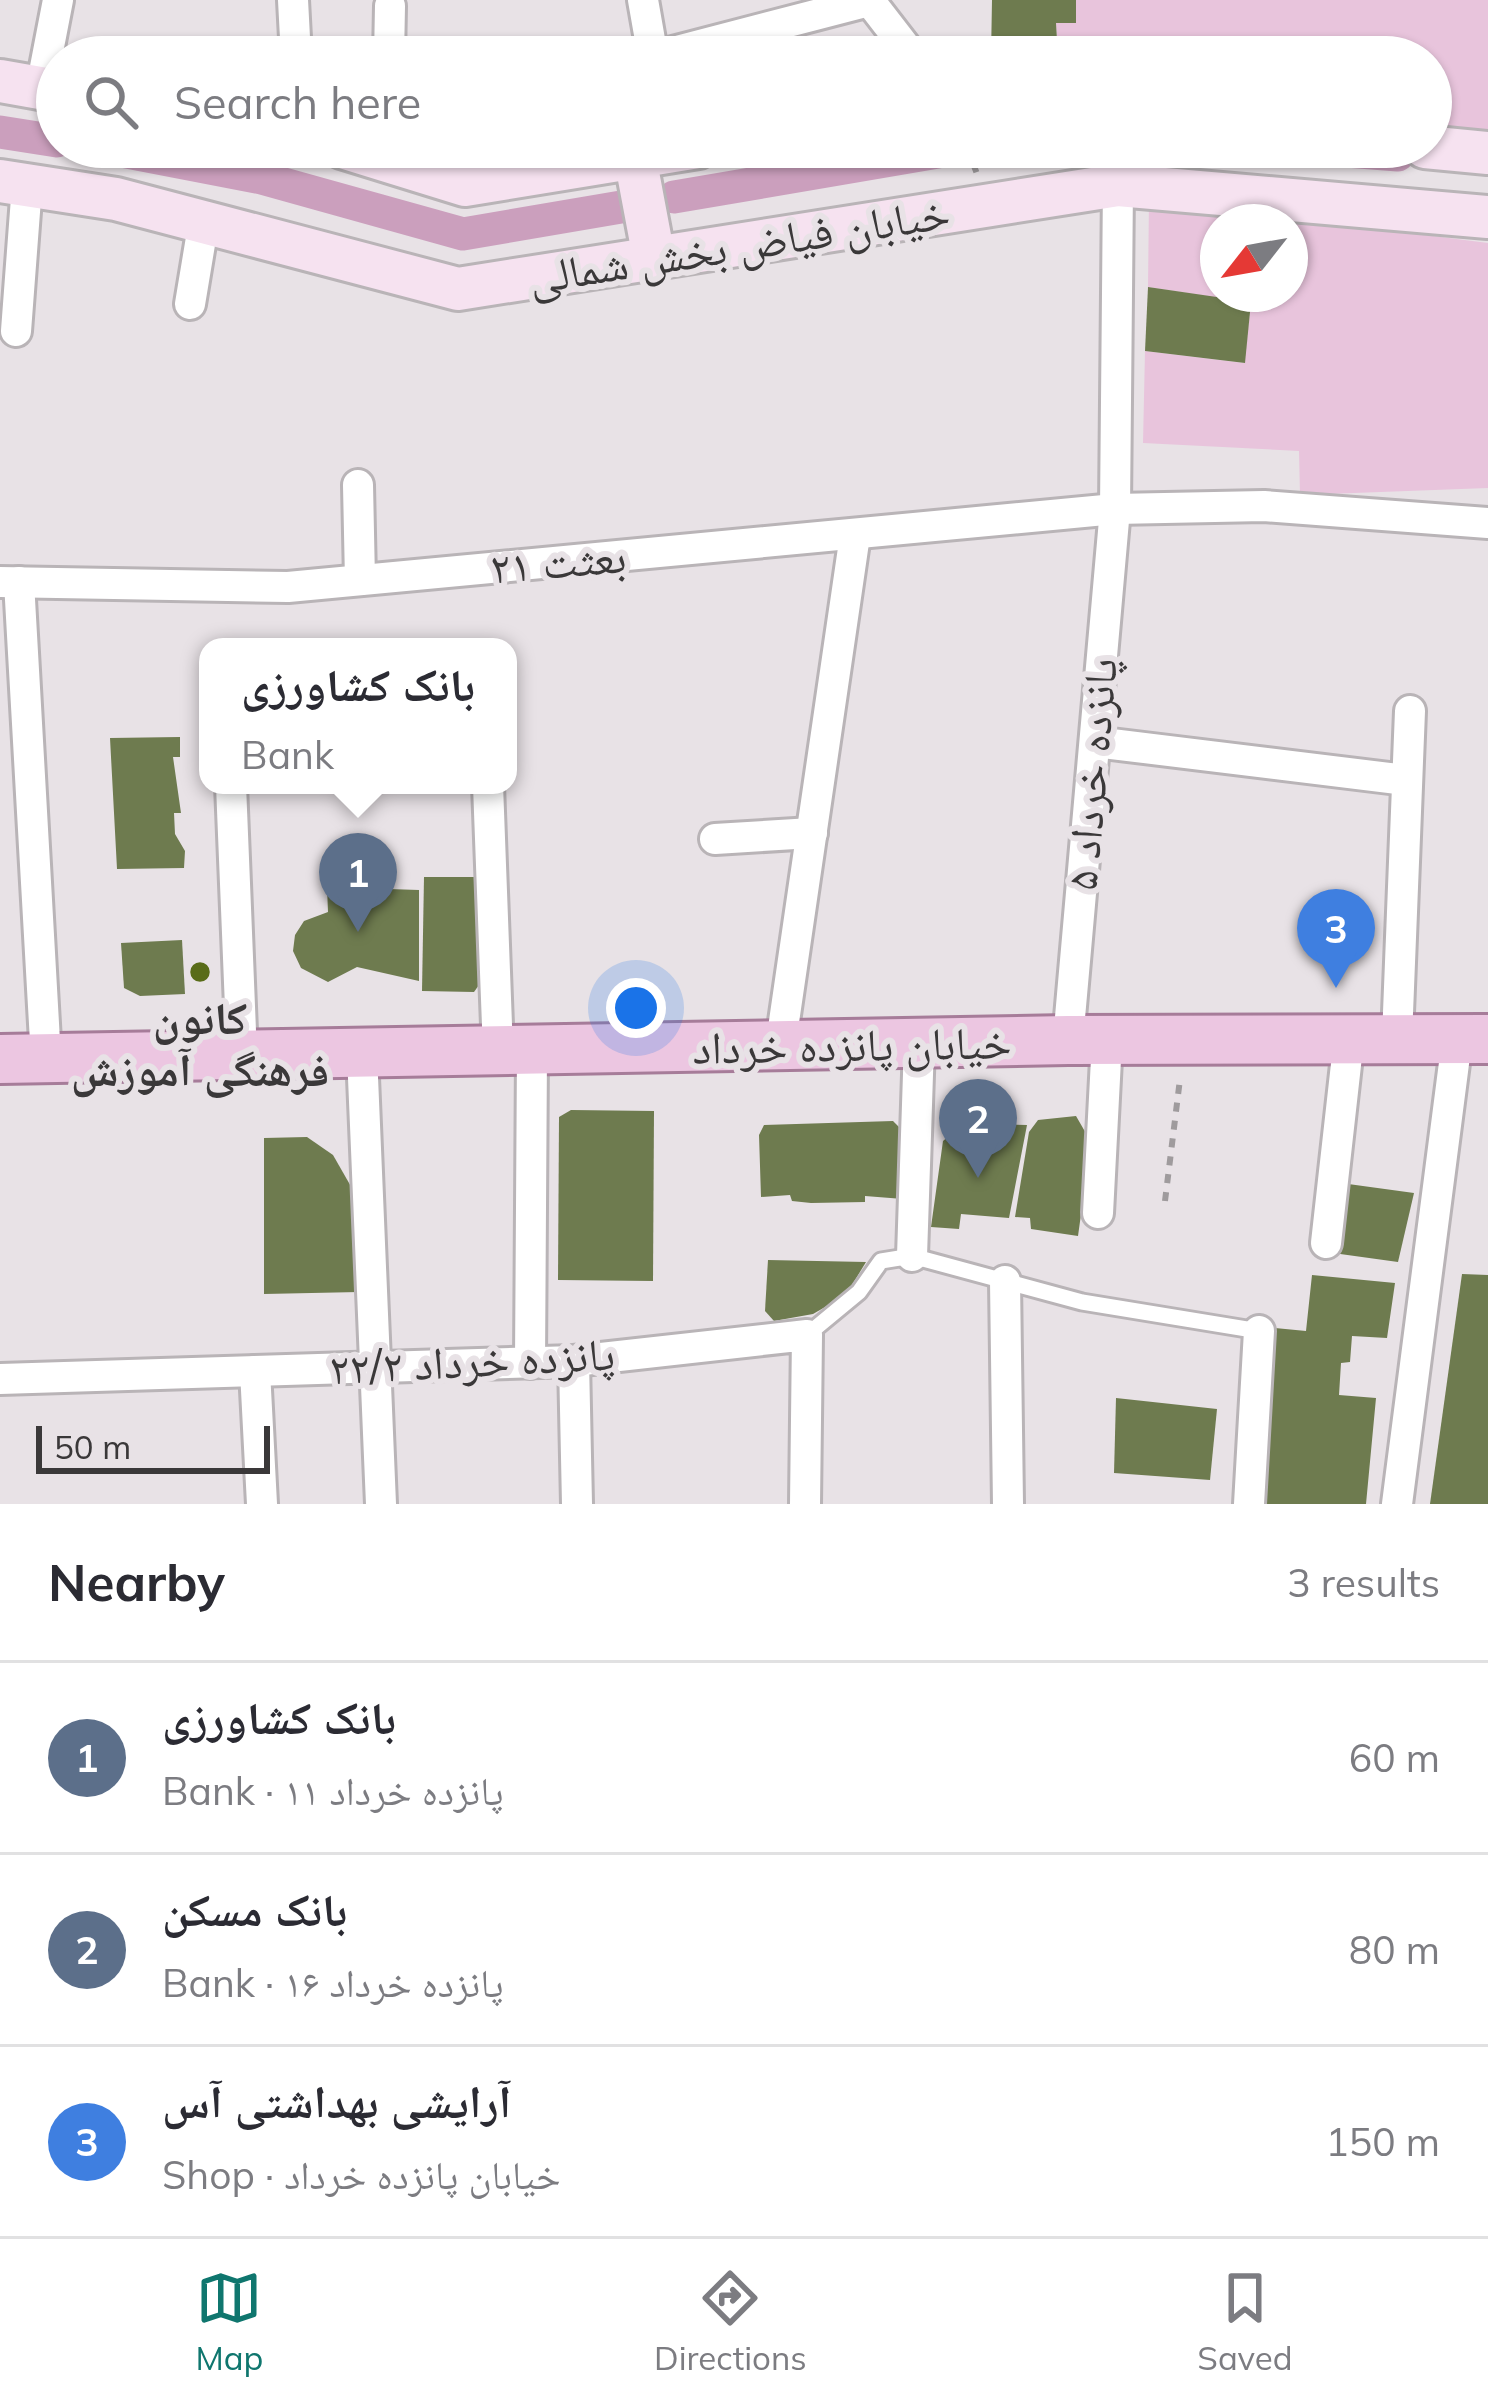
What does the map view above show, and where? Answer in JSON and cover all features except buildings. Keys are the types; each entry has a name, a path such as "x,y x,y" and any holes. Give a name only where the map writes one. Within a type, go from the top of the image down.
{"main road":[{"name":"خیابان پانزده خرداد","path":"23,1059 1087,1040 1472,1040"}],"street":[{"path":"48,36 58,0"},
{"path":"293,0 295,36"},
{"path":"643,0 649,36"},
{"path":"733,36 869,0 897,36"},
{"path":"389,36 390,6"},
{"path":"1452,150 1488,153"},
{"path":"423,168 465,185 568,168"},
{"path":"637,168 654,258"},
{"path":"1414,209 1421,168"},
{"path":"14,183 16,331"},
{"name":"خیابان فیاض بخش شمالی","path":"14,183 204,220 458,289 1118,185 1488,217"},
{"name":"پانزده خرداد ۵","path":"1098,1213 1087,1040 1095,742 1115,509 1118,185"},
{"path":"190,304 204,220"},
{"path":"358,485 360,580"},
{"name":"بعثت ۲۱","path":"9,582 288,586 1115,509 1264,506 1488,523"},
{"path":"780,1049 855,535"},
{"path":"9,582 30,778 23,1059"},
{"path":"1397,1038 1410,711"},
{"path":"1095,742 1406,780"},
{"path":"231,794 242,1056"},
{"path":"489,794 515,1052 530,1364"},
{"path":"715,839 812,833"},
{"path":"1326,1243 1349,1038"},
{"path":"1396,1504 1472,1040"},
{"path":"912,1256 919,1044"},
{"path":"362,1054 382,1504"},
{"path":"1005,1281 1008,1504"},
{"path":"1250,1504 1259,1331"},
{"path":"805,1504 807,1335"},
{"name":"پانزده خرداد ۲۲/۲","path":"0,1378 530,1364 807,1335"},
{"path":"574,1361 577,1504"},
{"path":"254,1371 262,1504"}],"lane":[{"path":"807,1335 859,1292 881,1261 912,1256 1082,1301 1259,1331"}],"path":[{"path":"1165,1201 1183,1039"}],"shaded area":[{"path":"1076,0 1488,0 1488,131 1452,128 1452,36 1057,36 1056,23 1076,23"},
{"path":"1149,200 1200,206 1200,295 1148,287"},
{"path":"1308,220 1488,243 1488,488 1300,495 1299,451 1143,443 1145,351 1244,363 1250,312 1308,312"}],"waterway":[{"path":"0,132 36,138"},
{"path":"210,168 463,234 627,206"},
{"path":"674,197 844,168"}],"place":[{"name":"بانک کشاورزی","path":"358,932"},
{"name":"کانون فرهنگی آموزش","path":"200,972"},
{"name":"آرایشی بهداشتی آس","path":"1336,988"},
{"name":"بانک مسکن","path":"978,1178"}]}
